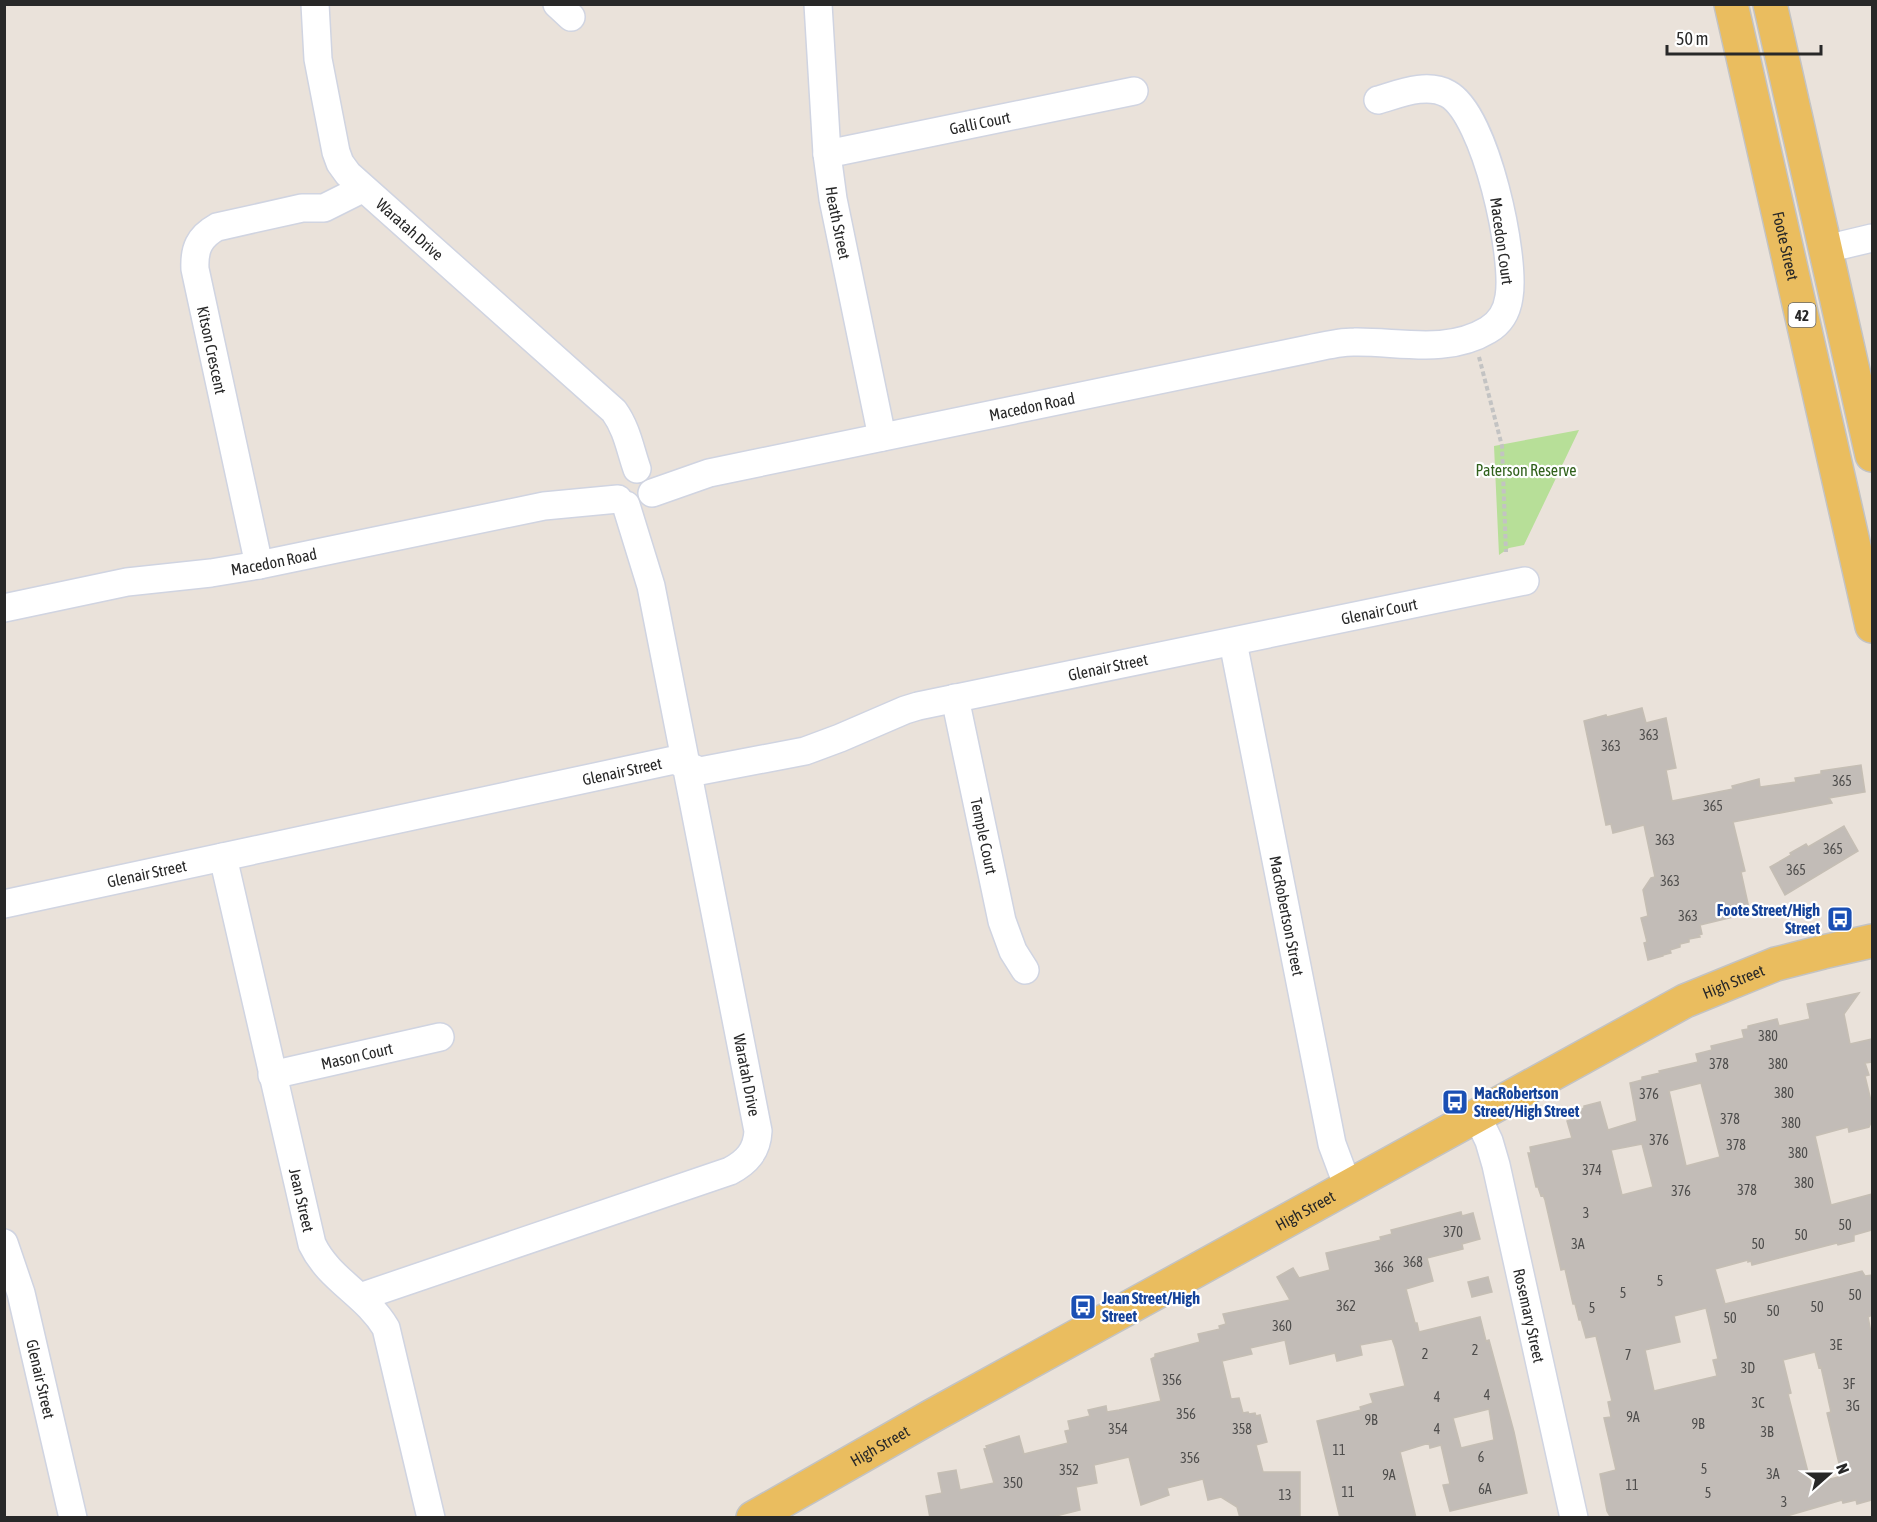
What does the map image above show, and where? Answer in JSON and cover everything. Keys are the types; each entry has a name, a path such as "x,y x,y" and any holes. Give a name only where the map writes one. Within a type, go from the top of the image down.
{"main road":[{"name":"Foote Street","path":"1731,4 1872,626"},
{"name":"42","path":"1770,4 1872,455"},
{"name":"High Street","path":"753,1518 932,1416 1685,1001 1776,964 1872,942"}],"street":[{"name":"Waratah Drive","path":"315,4 321,73 340,163 355,181 604,401 621,422 758,1131 758,1138 751,1155 730,1171 360,1297"},
{"name":"Heath Street","path":"819,4 827,154 833,200 882,437"},
{"name":"Macedon Court","path":"1354,342 1432,344 1474,336 1487,331 1496,324 1503,316 1510,296 1509,266 1502,219 1492,177 1478,136 1464,108 1447,93 1425,89 1378,100"},
{"name":"Galli Court","path":"827,154 1134,91"},
{"name":"Kitson Crescent","path":"259,565 194,257 201,239 218,227 302,208 327,192 355,181"},
{"path":"1826,249 1872,238"},
{"name":"Macedon Road","path":"4,608 127,582 211,573 259,565 1309,349 1354,342"},
{"name":"Glenair Court","path":"1233,642 1525,581"},
{"name":"Glenair Street","path":"4,904 674,760 700,771 805,751 905,710 1233,642"},
{"name":"MacRobertson Street","path":"1233,642 1332,1144 1348,1186"},
{"name":"Temple Court","path":"956,698 1002,921 1013,951 1025,970"},
{"name":"Jean Street","path":"223,857 312,1244 325,1266 373,1309 386,1328 431,1518"},
{"name":"Mason Court","path":"272,1075 441,1036"},
{"name":"Rosemary Street","path":"1478,1116 1496,1165 1574,1518"},
{"name":"Glenair Street","path":"4,1242 21,1293 73,1518"}],"path":[{"path":"1474,336 1502,446 1506,552"}],"green space":[{"name":"Paterson Reserve","path":"1579,430 1524,545 1509,548 1499,555 1494,446"}],"building":[{"path":"1642,708 1646,723 1666,718 1676,768 1666,770 1672,801 1733,789 1732,786 1759,779 1760,787 1796,782 1795,778 1821,774 1821,771 1861,765 1865,792 1829,798 1832,803 1733,822 1745,871 1741,872 1750,913 1700,925 1702,934 1699,935 1700,937 1689,939 1689,942 1670,950 1671,953 1648,960 1644,943 1647,942 1641,918 1648,916 1643,890 1651,878 1655,877 1644,825 1613,833 1611,824 1606,825 1584,721"},
{"path":"1844,826 1858,851 1785,895 1770,867 1806,844 1808,847"},
{"path":"1859,993 1844,1014 1850,1044 1872,1039 1872,1062 1865,1063 1869,1075 1865,1076 1872,1105 1872,1120 1869,1127 1849,1132 1848,1127 1815,1136 1831,1205 1872,1194 1872,1230 1854,1235 1854,1241 1838,1245 1837,1243 1752,1265 1748,1260 1715,1269 1725,1304 1862,1271 1865,1276 1872,1275 1872,1315 1868,1317 1872,1338 1872,1500 1857,1504 1856,1500 1843,1503 1842,1500 1780,1518 1611,1518 1607,1511 1600,1474 1616,1470 1604,1418 1611,1417 1608,1402 1612,1401 1596,1336 1586,1338 1575,1304 1573,1304 1565,1269 1561,1270 1545,1200 1536,1187 1528,1153 1531,1153 1530,1147 1572,1138 1567,1121 1573,1119 1572,1114 1584,1106 1600,1102 1608,1130 1637,1121 1630,1083 1642,1080 1642,1077 1660,1073 1659,1071 1698,1062 1696,1054 1712,1050 1711,1046 1744,1038 1742,1030 1748,1029 1748,1026 1777,1019 1779,1026 1810,1019 1807,1004","holes":["1701,1083 1720,1157 1686,1166 1669,1091","1642,1144 1653,1187 1622,1195 1611,1150","1706,1308 1718,1359 1713,1360 1717,1376 1654,1391 1645,1350 1680,1342 1674,1316","1815,1352 1819,1368 1821,1367 1831,1412 1827,1413 1842,1476 1811,1484 1788,1394 1791,1393 1783,1360"]},
{"path":"1461,1212 1462,1216 1473,1213 1480,1239 1462,1244 1463,1249 1427,1258 1433,1281 1406,1289 1419,1332 1480,1317 1486,1341 1489,1340 1514,1432 1527,1493 1450,1511 1443,1485 1450,1484 1441,1445 1430,1448 1429,1443 1400,1452 1416,1518 1340,1518 1317,1421 1361,1410 1360,1407 1373,1403 1370,1394 1405,1386 1395,1347 1392,1339 1360,1345 1362,1355 1337,1361 1335,1353 1290,1364 1285,1340 1250,1348 1252,1354 1222,1361 1231,1399 1239,1398 1243,1413 1260,1415 1267,1442 1256,1445 1263,1472 1300,1472 1300,1518 1240,1518 1237,1507 1221,1497 1208,1500 1203,1479 1167,1488 1169,1495 1141,1505 1129,1457 1094,1465 1097,1483 1076,1487 1080,1510 1048,1518 930,1518 926,1496 942,1493 938,1473 956,1470 960,1490 994,1483 984,1449 987,1448 986,1446 1019,1436 1024,1454 1068,1443 1065,1431 1070,1430 1068,1421 1090,1416 1088,1410 1106,1406 1107,1412 1161,1401 1151,1359 1155,1357 1155,1354 1200,1342 1198,1334 1220,1329 1219,1326 1226,1324 1223,1314 1290,1300 1277,1277 1293,1268 1299,1278 1330,1270 1326,1253 1381,1240 1380,1237 1392,1234 1391,1230","holes":["1489,1409 1494,1440 1461,1448 1453,1418"]},
{"path":"1488,1277 1492,1292 1472,1297 1468,1282"}],"place":[{"name":"Foote Street/High Street","path":"1840,919"},
{"name":"MacRobertson Street/High Street","path":"1455,1102"},
{"name":"Jean Street/High Street","path":"1083,1307"}]}
